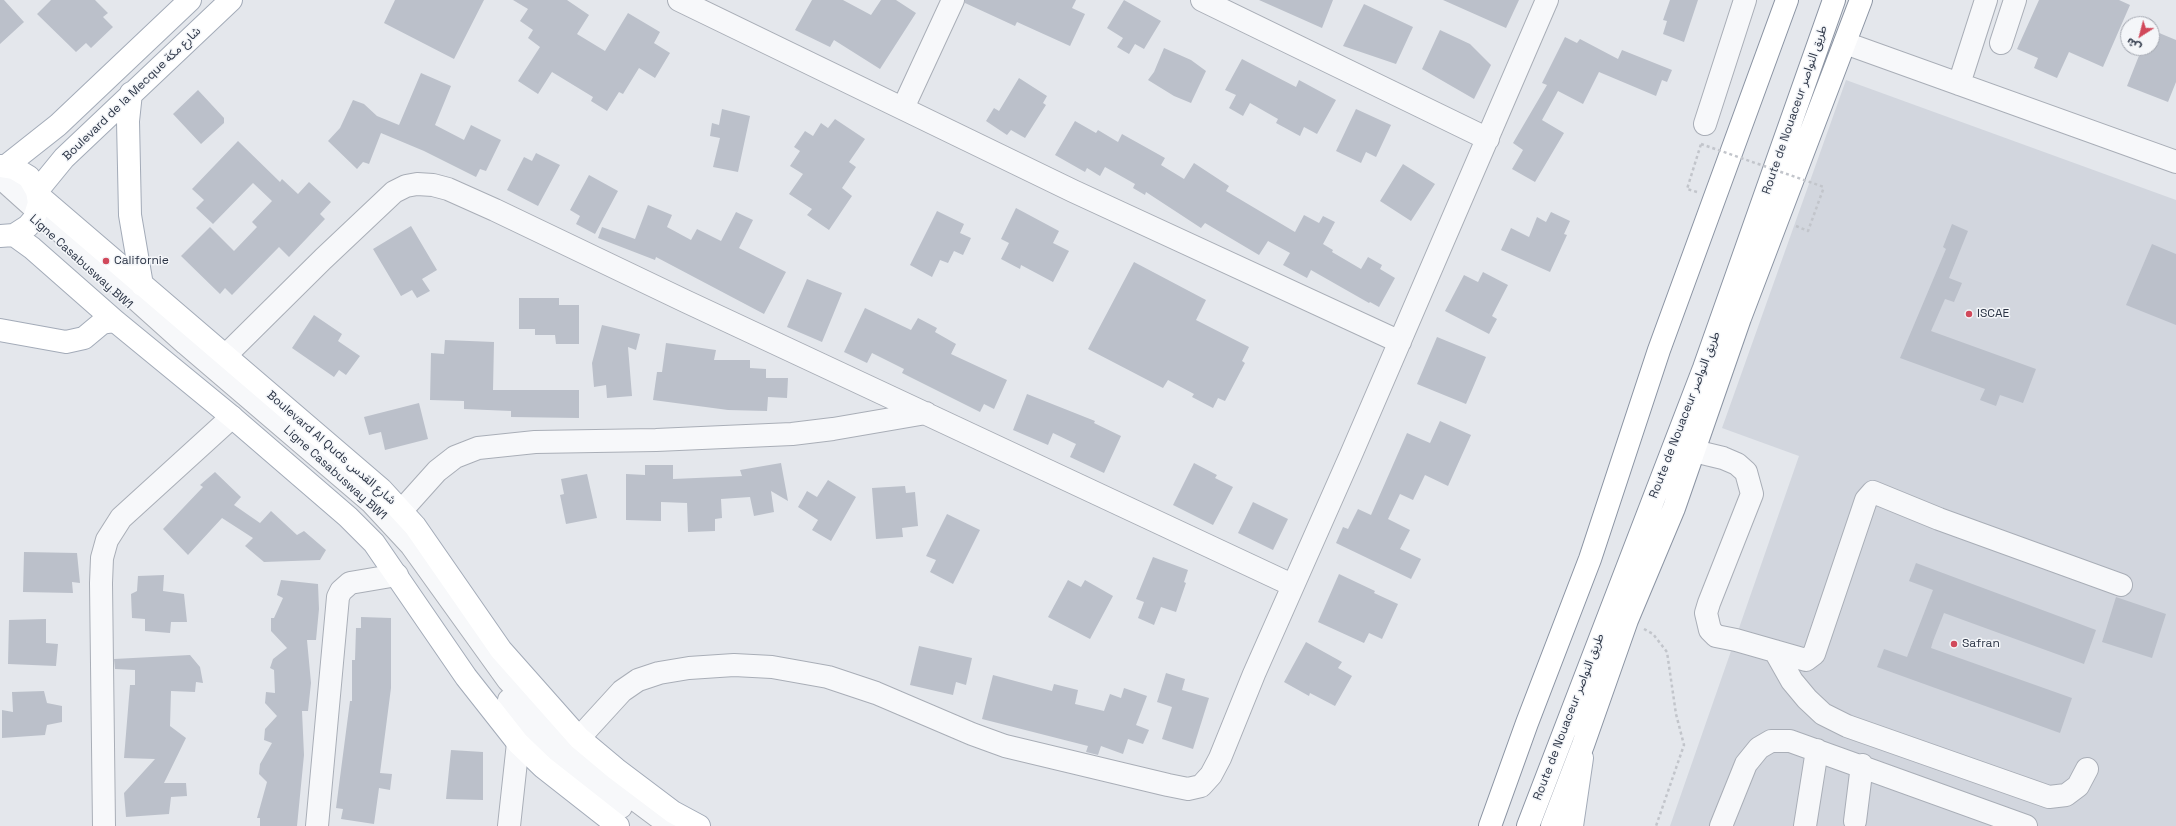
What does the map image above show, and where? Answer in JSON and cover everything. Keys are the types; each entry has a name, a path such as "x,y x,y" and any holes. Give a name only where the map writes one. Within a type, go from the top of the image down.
{"main road":[{"path":"2,170 58,125 190,0"},
{"name":"Boulevard de la Mecque شارع مكة","path":"7,235 22,231 64,158 130,93 231,0"},
{"path":"1490,826 1527,723 1590,559 1659,350 1787,0"},
{"name":"Route de Nouaceur طريق النواصر","path":"1528,826 1704,368 1834,0"},
{"path":"1552,826 1583,745 1627,620 1674,508 1740,318 1861,0"},
{"path":"130,93 128,122 130,215 142,285"},
{"name":"Boulevard Al Quds شارع القدس","path":"2,170 22,171 29,177 37,203 142,285 381,489 402,510 501,650 579,738 616,769 673,812 699,826"},
{"path":"7,235 52,264 115,321 232,417 348,517 374,543 466,677 518,743 543,767 618,826"},
{"path":"0,330 66,342 84,338 102,323 115,321"},
{"path":"1572,826 1583,745"}],"street":[{"path":"679,0 1094,201 1400,342"},
{"path":"902,108 953,0"},
{"path":"1202,0 1488,139"},
{"path":"579,738 622,691 638,680 659,673 689,668 734,665 772,667 828,677 869,691 972,734 1005,746 1058,760 1188,789 1201,786 1211,775 1292,585 1400,342 1547,0"},
{"path":"1703,134 1745,0"},
{"path":"1959,84 1986,0"},
{"path":"2001,43 2015,0"},
{"path":"1845,43 2176,162"},
{"path":"225,356 323,259 394,192 406,186 417,184 433,185 448,189 495,210 685,301 1292,585"},
{"name":"Ligne Casabusway BW1","path":"0,188 37,203 184,355 359,508 410,564 486,671 529,725 592,787 649,826"},
{"name":"Ligne Casabusway BW1","path":"37,203 72,243 186,344 372,503 411,544 513,686 586,763 657,816 675,826"},
{"path":"402,510 437,471 455,457 478,448 535,442 656,440 792,434 926,414"},
{"path":"104,826 101,583 102,558 107,540 121,518 232,417"},
{"path":"1694,451 1723,458 1737,464 1746,472 1752,494 1706,613 1710,630 1716,636 1734,639 1806,660 1814,654 1866,500 1873,492 1939,519 2121,585"},
{"path":"317,826 338,597 345,586 350,583 397,576"},
{"path":"1775,651 1792,681 1807,699 1823,714 1847,726 2049,797 2066,795 2078,786 2087,769"},
{"path":"1721,826 1746,764 1759,748 1771,741 1790,741 2026,826"},
{"path":"509,826 518,743"},
{"path":"1805,826 1817,750"},
{"path":"1858,821 1865,767"}],"path":[{"path":"1687,189 1703,134 1824,187 1808,231"},
{"path":"1627,620 1653,634 1667,652 1676,714 1684,745 1656,826"}],"shaded area":[{"path":"1846,80 2176,200 2176,826 1670,826 1799,456 1722,428"}],"building":[{"path":"0,0 4,0 24,22 0,44"},
{"path":"51,0 95,0 108,13 103,17 113,27 91,48 86,43 76,52 37,14"},
{"path":"395,0 484,0 454,59 384,23"},
{"path":"513,0 567,0 589,15 577,34 605,51 628,13 660,32 654,43 670,53 655,78 639,68 623,94 619,92 607,111 591,101 593,97 552,72 538,94 518,81 540,47 528,38 533,30 520,21 528,9"},
{"path":"812,0 843,0 871,15 881,0 896,0 916,13 880,69 834,40 830,47 795,30"},
{"path":"965,0 1076,0 1072,8 1085,14 1070,46 1017,22 1015,26 965,3"},
{"path":"1124,0 1161,21 1144,49 1135,44 1129,54 1117,47 1123,38 1107,28"},
{"path":"1259,0 1333,0 1322,28"},
{"path":"1443,0 1519,0 1506,28"},
{"path":"1670,0 1698,0 1684,42 1663,34 1667,21 1663,20"},
{"path":"2039,0 2119,0 2130,5 2125,16 2120,16 2120,28 2103,67 2069,52 2057,78 2034,68 2038,58 2017,49"},
{"path":"1364,4 1413,27 1396,64 1343,46"},
{"path":"1440,30 1470,44 1491,65 1474,99 1422,69"},
{"path":"2160,33 2176,40 2176,82 2168,102 2127,86 2139,56 2160,56"},
{"path":"1565,37 1577,43 1580,39 1618,59 1622,50 1672,70 1667,82 1662,80 1656,96 1599,72 1583,104 1558,91 1542,120 1564,133 1535,182 1512,169 1523,150 1513,143 1547,85 1542,83"},
{"path":"1164,48 1191,60 1206,71 1191,103 1174,96 1148,80 1154,72"},
{"path":"1242,59 1296,87 1299,80 1336,100 1317,134 1304,127 1300,136 1276,123 1278,119 1250,103 1243,116 1229,108 1236,95 1225,90"},
{"path":"421,73 451,86 435,125 464,140 471,125 501,140 486,171 480,169 476,177 424,151 381,133 369,164 363,162 357,169 328,141 340,128 353,100 364,104 377,116 399,125"},
{"path":"1019,78 1047,96 1043,103 1046,105 1025,138 1011,130 1007,135 986,121 994,108 999,111"},
{"path":"198,90 224,118 224,123 201,144 173,114"},
{"path":"722,109 750,116 738,172 713,167 720,138 710,136 712,123 719,125"},
{"path":"1356,109 1391,125 1376,157 1366,152 1361,163 1336,151"},
{"path":"835,119 865,139 849,162 856,167 842,188 852,196 829,230 807,215 812,209 789,194 803,174 790,166 800,151 794,147 805,131 813,136 821,123 828,128"},
{"path":"1075,121 1096,133 1098,130 1118,142 1122,134 1165,158 1161,165 1184,179 1194,163 1229,186 1226,191 1295,232 1304,215 1319,223 1323,216 1335,222 1323,244 1333,250 1332,252 1361,269 1368,257 1382,265 1380,269 1395,278 1379,307 1370,302 1369,303 1311,270 1307,278 1283,265 1290,253 1268,241 1259,255 1205,223 1201,228 1146,192 1145,195 1133,188 1135,184 1105,167 1100,176 1087,168 1085,172 1055,155"},
{"path":"238,141 280,182 282,179 298,194 309,182 331,202 320,214 325,219 289,257 279,247 232,295 225,288 220,294 181,256 210,227 234,251 257,227 252,222 272,201 253,183 213,224 196,208 204,200 192,189"},
{"path":"536,153 560,165 538,206 507,190 524,157 532,161"},
{"path":"1403,164 1435,184 1411,221 1380,201"},
{"path":"589,175 618,191 595,234 576,224 580,216 570,210"},
{"path":"648,205 672,215 667,227 691,240 697,229 721,241 736,212 753,220 739,248 786,272 764,314 656,257 655,260 598,238 602,227 635,239"},
{"path":"1016,208 1059,231 1053,243 1069,251 1053,282 1021,265 1020,269 1001,259 1009,243 1001,239"},
{"path":"937,211 964,224 960,233 971,238 963,255 954,251 948,263 940,260 932,277 910,265"},
{"path":"1551,212 1570,221 1564,234 1567,235 1550,272 1501,250 1511,228 1529,237 1537,217 1546,222"},
{"path":"1952,224 1968,231 1949,278 1962,283 1954,302 1945,299 1931,331 2036,369 2023,403 2000,395 1996,406 1980,400 1985,389 1900,358 1946,249 1943,247"},
{"path":"411,226 437,270 422,279 430,291 417,298 412,290 401,296 373,249"},
{"path":"2152,244 2176,254 2176,325 2126,305"},
{"path":"1134,262 1206,300 1196,320 1249,347 1242,361 1245,363 1225,401 1218,398 1213,408 1192,397 1194,394 1168,380 1163,388 1088,349"},
{"path":"1483,272 1508,285 1492,316 1497,319 1489,334 1445,311 1464,275 1478,282"},
{"path":"807,279 842,293 822,342 787,327"},
{"path":"519,298 559,298 559,305 579,305 579,344 556,344 555,335 535,335 535,329 519,329"},
{"path":"865,308 911,330 918,318 937,328 935,332 956,344 951,354 1007,380 994,409 984,404 980,412 902,373 904,369 872,353 867,363 844,352"},
{"path":"314,315 342,334 338,341 360,356 346,375 339,370 334,377 292,348"},
{"path":"602,325 640,334 636,350 628,347 632,396 607,398 606,385 594,387 592,363"},
{"path":"1437,337 1486,357 1466,404 1417,384"},
{"path":"445,340 494,342 493,390 579,390 579,418 511,417 511,411 464,409 464,401 430,400 431,353 444,354"},
{"path":"666,343 716,350 714,360 750,360 750,368 766,369 766,378 788,378 787,398 768,397 767,411 728,410 653,400 657,372 662,372"},
{"path":"1027,394 1095,421 1094,423 1121,436 1104,473 1070,457 1076,444 1053,433 1048,445 1013,430"},
{"path":"419,403 428,439 385,450 381,432 369,435 364,417"},
{"path":"1440,421 1471,435 1448,486 1425,475 1413,500 1400,494 1388,519 1410,530 1400,549 1421,559 1411,579 1336,543 1343,527 1348,529 1358,509 1371,515 1407,433 1430,443"},
{"path":"781,463 788,501 771,491 774,512 754,516 750,497 721,499 722,518 715,519 715,531 688,532 687,503 661,502 661,521 626,520 626,474 645,475 645,465 673,465 673,479 742,476 740,470"},
{"path":"1194,463 1217,475 1215,478 1233,487 1213,525 1173,505"},
{"path":"215,472 241,497 234,505 260,523 271,511 297,535 304,531 326,550 320,560 264,562 245,546 253,538 222,518 188,555 163,529 203,487 200,485"},
{"path":"587,474 597,518 566,524 560,495 564,494 561,479"},
{"path":"828,480 856,497 831,541 812,530 818,520 798,507 807,491 817,497"},
{"path":"905,486 906,493 915,492 918,526 902,528 903,537 876,539 872,488"},
{"path":"1253,502 1288,519 1273,550 1238,533"},
{"path":"947,514 980,530 953,584 930,572 936,560 926,556"},
{"path":"24,552 77,553 80,583 72,582 73,593 23,592"},
{"path":"1153,557 1188,570 1184,582 1186,583 1176,612 1161,607 1154,625 1138,618 1144,602 1136,599"},
{"path":"1916,563 2096,630 2084,664 1944,613 1933,641 1931,648 2072,698 2060,733 1877,667 1884,649 1907,657 1933,590 1909,581"},
{"path":"1339,574 1398,604 1382,639 1369,633 1364,643 1318,622"},
{"path":"164,575 163,591 184,594 187,622 171,622 170,633 145,631 145,619 132,618 131,594 137,591 138,576"},
{"path":"281,580 318,584 319,609 316,640 307,640 311,683 308,711 302,711 304,755 297,826 260,826 260,818 257,818 267,782 259,774 260,764 272,743 264,740 265,729 277,716 265,703 266,692 275,693 274,670 270,668 273,659 287,648 271,631 271,618 274,618 283,598 277,595"},
{"path":"1068,580 1081,587 1085,580 1113,596 1090,639 1048,617"},
{"path":"2116,597 2166,614 2152,658 2102,642"},
{"path":"361,617 391,618 391,688 380,773 392,774 390,790 379,788 374,824 341,819 343,809 336,808 350,701 352,701 352,660 355,660 356,628 361,628"},
{"path":"46,619 46,643 58,644 56,666 8,664 9,620"},
{"path":"1306,642 1342,662 1338,668 1352,676 1335,706 1310,693 1309,696 1284,682"},
{"path":"919,646 972,658 966,685 956,682 953,695 910,685"},
{"path":"190,655 200,667 203,683 196,682 195,692 171,691 170,726 186,738 164,783 186,783 187,796 171,797 169,814 126,817 124,793 155,759 124,758 130,685 135,685 135,670 115,669 114,659"},
{"path":"1166,673 1185,679 1182,690 1209,698 1193,749 1162,739 1172,707 1157,702"},
{"path":"993,675 1052,691 1054,684 1078,690 1075,704 1104,711 1110,694 1121,698 1124,688 1147,696 1136,725 1149,730 1143,744 1128,739 1123,754 1101,746 1098,755 1086,752 1088,746 982,719"},
{"path":"44,691 47,703 62,706 62,722 47,725 45,735 2,738 2,710 13,712 12,692"},
{"path":"451,750 483,752 483,800 446,799"}],"place":[{"name":"Californie","path":"106,261"},
{"name":"ISCAE","path":"1969,314"},
{"name":"Safran","path":"1954,644"}]}
